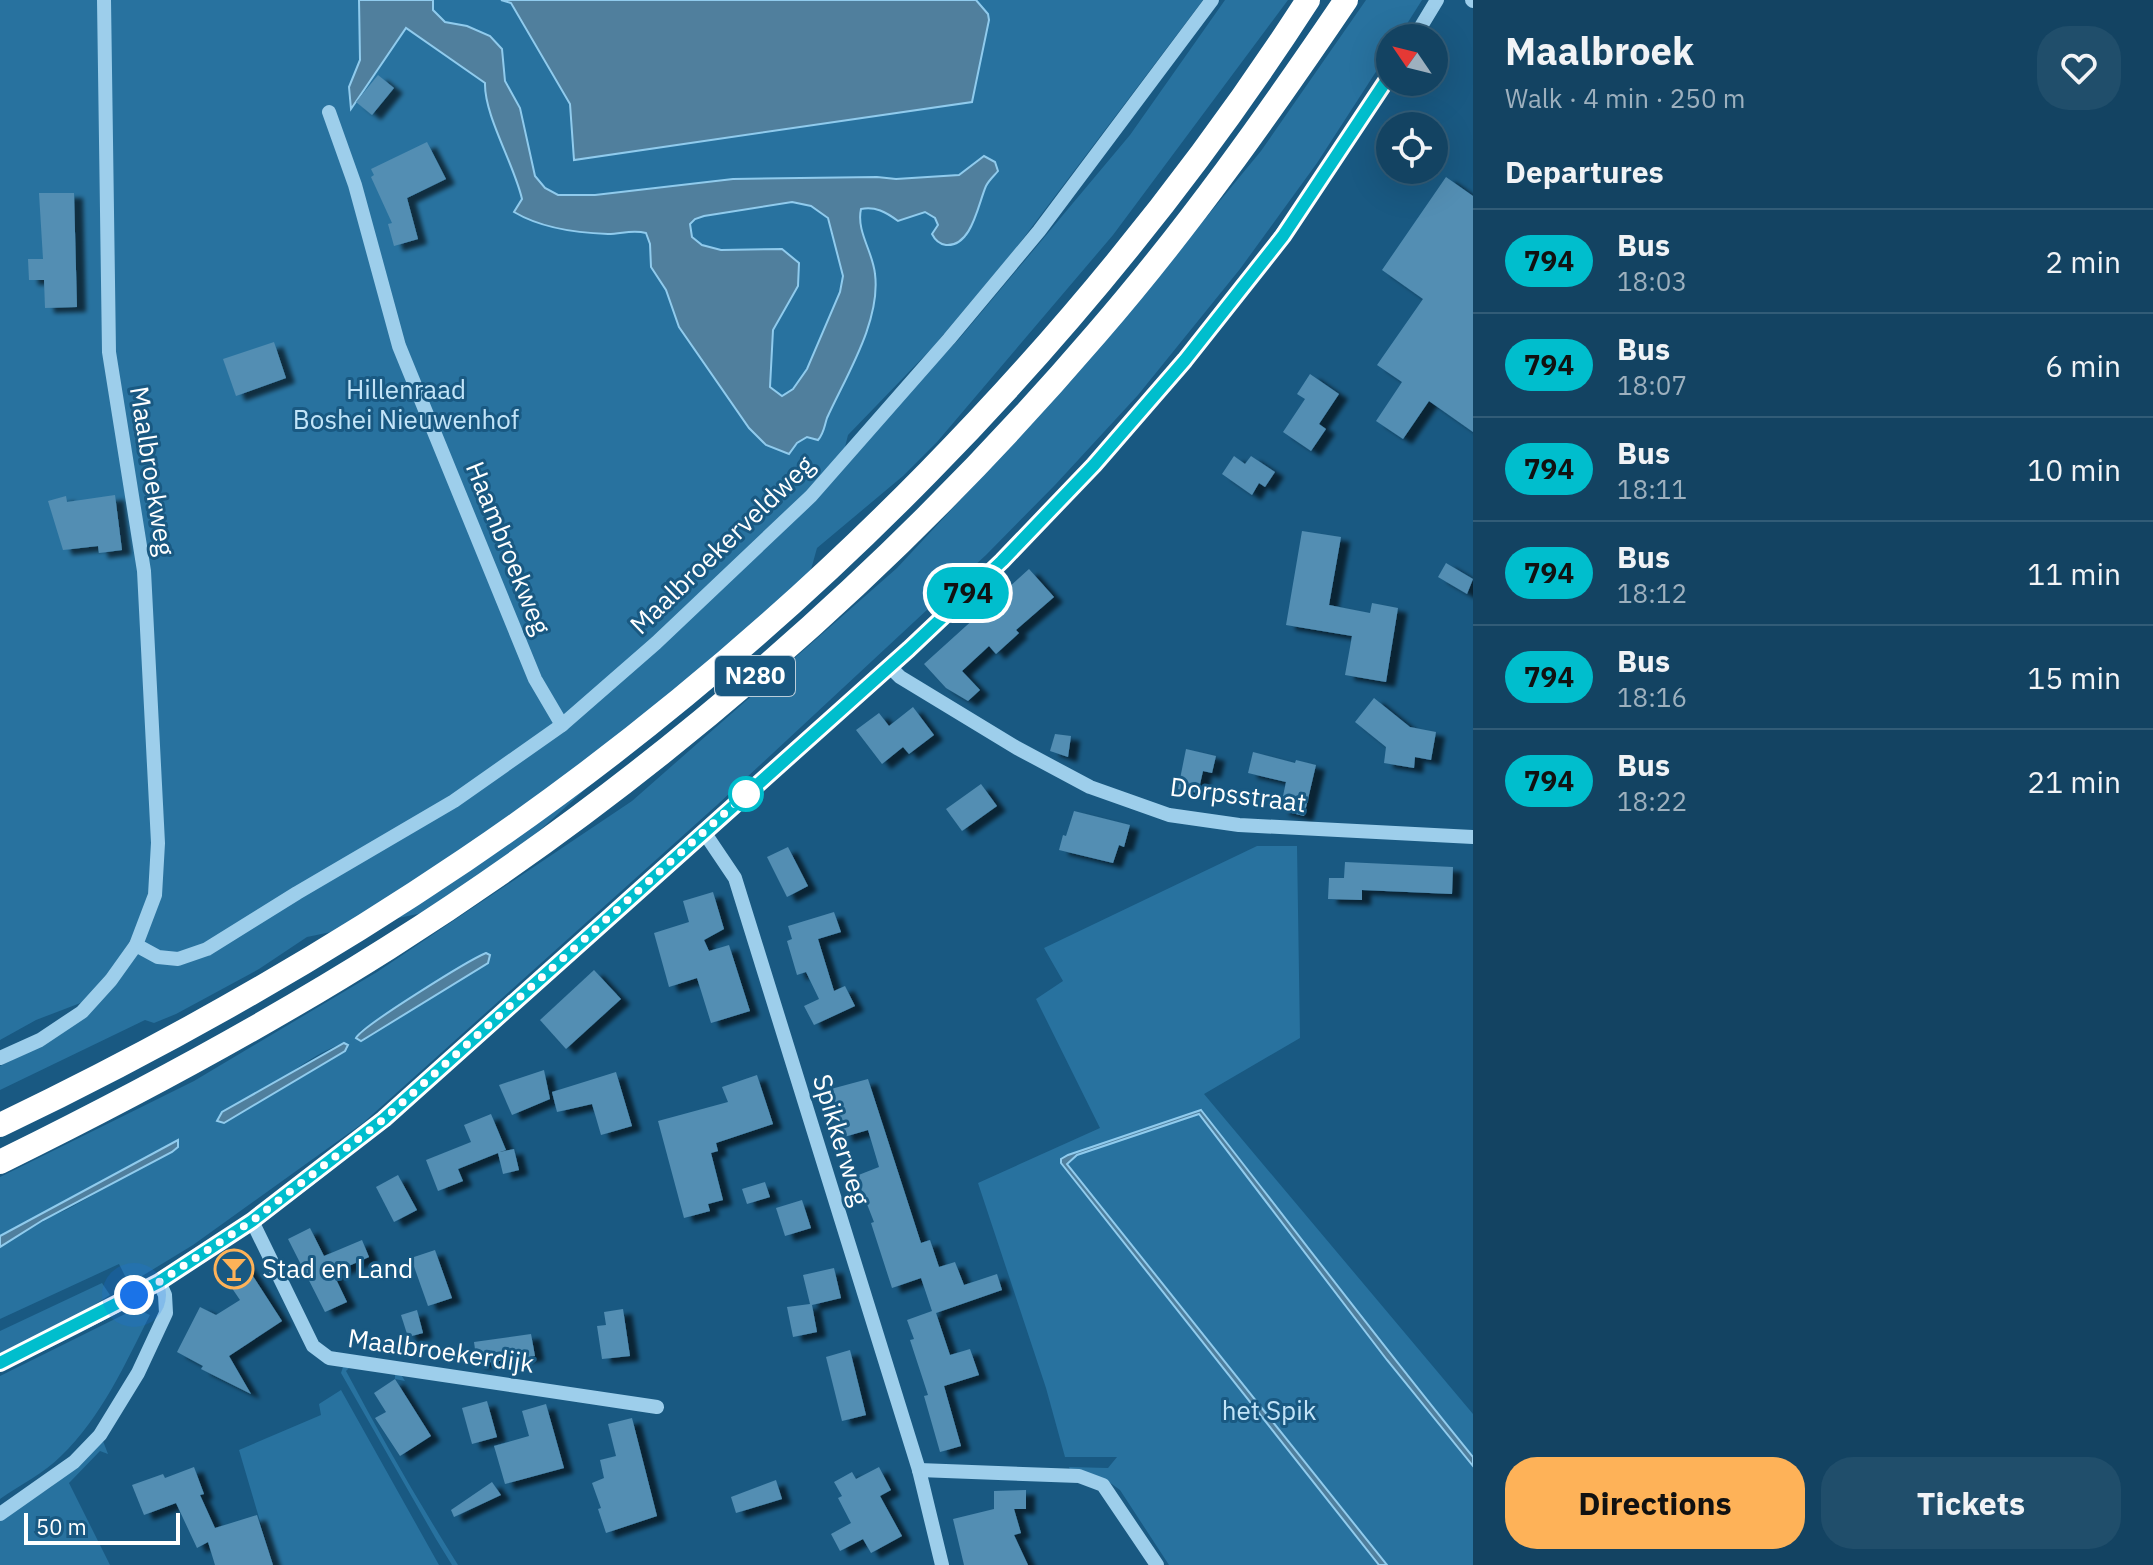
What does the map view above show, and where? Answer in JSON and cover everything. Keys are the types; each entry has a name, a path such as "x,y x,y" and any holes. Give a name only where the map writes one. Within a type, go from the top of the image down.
{"highway":[{"name":"N280","path":"0,1125 67,1093 289,971 467,858 577,779 763,627 903,496 1004,392 1153,214 1308,0"},
{"name":"N280","path":"0,1162 181,1068 388,948 480,887 603,798 695,727 777,657 942,502 1100,331 1236,159 1346,0"}],"street":[{"name":"Maalbroekweg","path":"0,1058 40,1040 82,1012 111,980 136,945 155,895 158,843 144,571 109,352 104,0"},
{"name":"Maalbroekerveldweg","path":"136,945 158,957 178,959 207,949 454,801 562,725 656,643 811,496 1039,231 1212,0"},
{"path":"1422,24 1437,0"},
{"path":"0,1363 159,1282 252,1221 384,1119 890,667 1002,561 1094,465 1185,360 1283,236 1376,96"},
{"name":"Haambroekweg","path":"329,112 355,185 399,346 535,679 562,725"},
{"name":"Dorpsstraat","path":"890,667 900,677 1017,748 1090,787 1169,815 1239,825 1473,837"},
{"name":"Spikkerweg","path":"704,832 735,878 919,1470 942,1565"},
{"name":"Maalbroekerdijk","path":"252,1221 313,1346 329,1358 657,1407"},
{"path":"0,1514 74,1462 100,1435 138,1373 166,1313 165,1295 159,1282"},
{"path":"919,1470 1079,1476 1103,1485 1157,1565"}],"green space":[{"name":"Hillenraad Boshei Nieuwenhof","path":"0,0 1203,0 1016,248 933,347 848,435 841,463 959,339 1130,135 1225,0 1288,0 1113,235 937,442 903,476 817,548 805,591 456,906 307,937 259,969 176,1014 154,1023 145,1020 0,1090 0,1066 69,1028 104,994 36,1020 0,1040","holes":["984,156 998,171 988,183 966,237 938,226 935,218 925,212 909,217 929,178 959,175"]},
{"path":"1366,0 1422,0 1407,24 1376,24 1376,72 1317,163 1240,269 1138,395 986,555 717,805 363,1123 193,1245 129,1284 119,1264 0,1319 0,1247 43,1220 178,1147 0,1236 0,1177 194,1081 377,972 632,801 897,568 1071,381 1261,151","holes":["483,954 387,1025 356,1038 360,1031","344,1043 348,1048 345,1051 224,1123 314,1058"]},
{"name":"het Spik","path":"1257,846 1297,846 1300,1038 1204,1094 1473,1414 1473,1565 1169,1565 1120,1490 1105,1479 1070,1470 1069,1467 1108,1468 1117,1457 1065,1457 1046,1388 978,1183 1100,1128 1036,999 1063,981 1044,948"},
{"path":"102,1283 110,1295 70,1320 0,1353 0,1331"},
{"path":"139,1310 150,1315 111,1390 88,1425 54,1462 0,1499 0,1376 127,1313"},
{"path":"344,1364 400,1373 405,1381 395,1379 395,1374 350,1367 346,1371 458,1565 452,1565 436,1539 341,1373"},
{"path":"341,1390 439,1565 273,1565 239,1450 321,1415 319,1404"},
{"path":"103,1441 108,1454 100,1451 69,1483 110,1565 0,1565 0,1519 51,1487"}],"shaded area":[{"path":"359,0 433,0 433,10 445,22 467,26 490,36 502,49 505,81 520,108 535,176 545,188 558,195 595,195 733,179 896,179 959,175 984,156 995,162 998,171 986,186 968,232 955,244 946,245 936,240 932,234 938,225 935,218 925,212 898,221 880,210 861,209 861,225 875,274 873,310 823,432 818,440 807,437 797,443 789,454 766,445 749,428 679,327 666,290 651,267 646,233 572,231 547,226 514,212 522,199 489,110 485,83 406,28 351,109 349,87 360,60","holes":["792,202 811,206 828,218 843,276 840,292 807,369 793,389 782,396 770,387 773,330 798,286 799,263 782,249 721,250 702,245 692,237 690,224 704,216"]},
{"path":"501,0 976,0 988,14 989,20 972,102 574,160 570,104 511,3"},
{"path":"486,953 490,955 488,963 361,1041 356,1038 395,1008"},
{"path":"344,1043 348,1045 345,1051 224,1123 217,1121 222,1112"},
{"path":"1201,1110 1473,1457 1473,1466 1387,1360 1199,1114 1077,1155 1067,1164 1387,1565 1379,1565 1061,1163 1061,1159 1068,1155"},
{"path":"178,1140 178,1147 172,1152 43,1220 0,1247 0,1236"}],"building":[{"path":"378,75 394,88 372,115 356,102"},
{"path":"427,142 446,179 407,198 418,239 394,246 388,224 392,223 371,177 374,175 371,169"},
{"path":"1448,178 1473,196 1473,432 1429,401 1403,439 1376,421 1402,382 1377,365 1423,299 1382,270 1441,184 1448,184"},
{"path":"39,193 74,193 77,307 45,308 44,280 29,280 28,259 43,259"},
{"path":"274,342 286,378 236,396 223,359"},
{"path":"1310,374 1339,394 1319,424 1326,429 1311,451 1283,432 1305,399 1297,394"},
{"path":"1234,456 1245,464 1251,456 1275,472 1265,487 1259,483 1252,495 1222,474"},
{"path":"115,495 122,550 99,553 98,546 63,550 48,501 66,496 67,502"},
{"path":"1302,531 1341,537 1329,605 1370,613 1372,603 1398,608 1386,682 1345,675 1352,636 1286,625"},
{"path":"1446,563 1473,579 1467,594 1438,577"},
{"path":"1029,569 1054,597 1016,630 1019,633 996,654 989,646 962,671 980,690 968,701 946,688 924,664"},
{"path":"1374,698 1410,727 1436,732 1431,760 1415,757 1414,768 1384,763 1386,747 1355,722"},
{"path":"913,707 934,735 909,754 903,747 882,764 856,730 879,713 889,726"},
{"path":"1055,734 1071,736 1068,757 1050,751"},
{"path":"1186,749 1216,756 1212,773 1203,771 1198,793 1178,789"},
{"path":"1253,752 1316,765 1304,816 1280,810 1286,782 1248,773"},
{"path":"981,784 997,806 962,831 946,809"},
{"path":"1074,811 1130,825 1124,847 1119,845 1113,863 1059,850"},
{"path":"788,847 808,886 787,897 767,857"},
{"path":"1345,862 1453,867 1452,894 1362,890 1362,900 1328,899 1329,878 1344,878"},
{"path":"713,892 724,929 704,940 709,951 729,945 750,1011 711,1023 697,978 669,987 654,933 689,922 683,901"},
{"path":"834,912 841,932 818,939 834,991 845,986 855,1006 814,1025 804,1006 819,999 806,972 797,975 787,941 792,939 788,926"},
{"path":"594,970 621,999 566,1049 540,1020"},
{"path":"544,1070 550,1099 512,1115 499,1085"},
{"path":"616,1072 632,1126 601,1135 592,1104 557,1112 552,1092"},
{"path":"757,1075 773,1124 716,1143 718,1151 711,1153 723,1200 708,1204 710,1211 684,1218 658,1121 728,1102 722,1087"},
{"path":"868,1079 921,1243 930,1240 939,1267 955,1262 964,1285 997,1274 1002,1290 936,1313 950,1355 970,1349 979,1375 944,1386 961,1446 940,1452 907,1320 932,1311 921,1278 892,1288 871,1223 874,1222 856,1176 879,1167 868,1130 844,1137 831,1089"},
{"path":"491,1114 506,1150 500,1152 514,1149 519,1170 503,1174 498,1153 458,1169 463,1181 438,1191 426,1160 471,1142 464,1125"},
{"path":"398,1175 417,1210 394,1222 376,1187"},
{"path":"765,1182 770,1197 747,1204 742,1189"},
{"path":"802,1200 811,1228 785,1236 776,1208"},
{"path":"310,1228 324,1256 362,1240 369,1257 333,1273 347,1302 325,1312 288,1239"},
{"path":"435,1250 452,1298 428,1306 411,1258"},
{"path":"240,1256 282,1321 229,1356 251,1394 201,1369 203,1366 177,1352 200,1307 216,1315 240,1300 219,1269"},
{"path":"834,1268 841,1298 812,1305 817,1332 793,1337 787,1307 810,1304 803,1275"},
{"path":"623,1309 630,1356 602,1359 597,1326 606,1325 604,1312"},
{"path":"417,1310 423,1333 408,1337 401,1315"},
{"path":"531,1334 535,1356 477,1364 474,1342"},
{"path":"850,1350 866,1415 842,1421 826,1357"},
{"path":"395,1379 431,1436 400,1456 375,1418 386,1412 374,1393"},
{"path":"487,1401 497,1437 472,1444 462,1408"},
{"path":"546,1404 564,1468 505,1484 494,1446 529,1436 522,1411"},
{"path":"632,1418 657,1516 606,1533 592,1483 604,1478 600,1460 616,1456 608,1424"},
{"path":"194,1467 204,1494 200,1495 215,1528 257,1515 273,1565 215,1565 208,1542 197,1548 176,1503 144,1515 132,1485 163,1474 165,1478"},
{"path":"879,1467 891,1490 880,1496 902,1536 871,1553 863,1539 840,1551 831,1534 851,1523 838,1498 842,1496 834,1482 852,1472 856,1479"},
{"path":"776,1480 782,1499 736,1513 731,1497"},
{"path":"492,1482 501,1495 454,1517 451,1510"},
{"path":"1026,1490 1026,1509 1014,1509 1021,1533 1014,1535 1028,1565 964,1565 953,1519 994,1509 994,1491"}],"bus line":[{"name":"794","path":"0,1363 159,1282 252,1221 384,1119 890,667 1002,561 1094,465 1185,360 1283,236 1376,96"}],"place":[{"name":"Stad en Land","path":"234,1269"}],"route":[{"path":"134,1295 252,1221 384,1119 746,794"}]}
